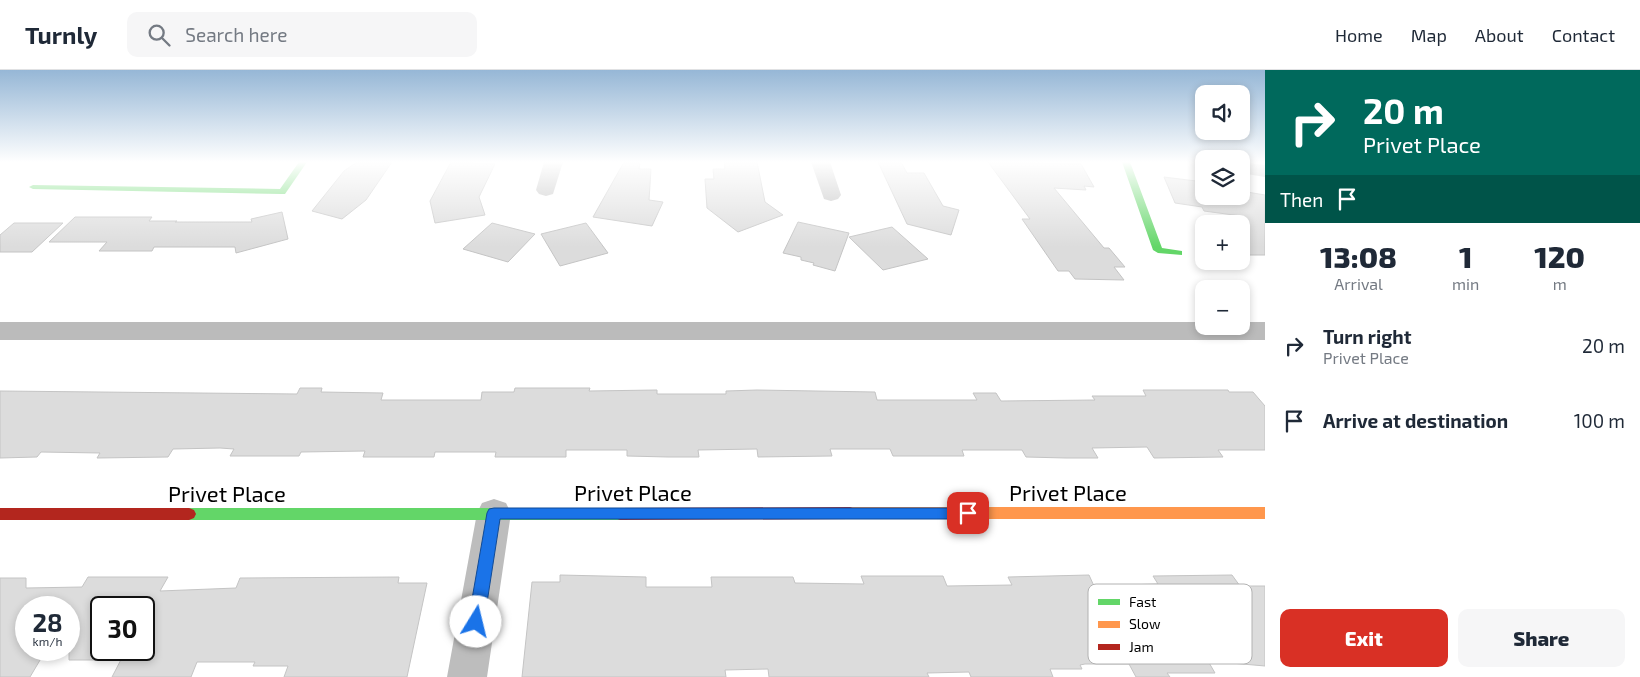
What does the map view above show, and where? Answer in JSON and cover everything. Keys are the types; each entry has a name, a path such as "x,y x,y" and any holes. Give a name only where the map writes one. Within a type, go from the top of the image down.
{"street":[{"path":"198,190 282,192 283,190"},
{"path":"1136,190 1158,250 1179,253"},
{"path":"467,677 494,513"},
{"name":"Privet Place","path":"0,514 1265,514"}],"building":[{"path":"329,190 373,190 366,200 342,219 312,211"},
{"path":"436,190 482,190 479,197 485,215 435,223 430,201"},
{"path":"608,190 650,190 649,200 663,202 652,226 593,217"},
{"path":"706,190 763,190 765,202 783,215 738,232 707,208"},
{"path":"891,190 934,190 943,206 959,210 951,235 907,224"},
{"path":"1009,190 1056,190 1104,248 1109,248 1125,267 1114,267 1124,280 1075,279 1069,271 1058,271 1022,219 1030,219"},
{"path":"1170,190 1195,190 1195,205 1250,205 1250,192 1265,195 1265,255 1250,255 1250,215 1204,211 1202,207 1175,203"},
{"path":"282,212 288,239 236,253 235,247 154,247 152,251 99,251 107,242 49,242 75,217 152,217 149,221 177,221 175,222 252,222 251,219"},
{"path":"798,222 849,233 835,271 813,265 814,263 801,260 801,257 783,253"},
{"path":"14,223 63,223 32,252 0,252 0,235"},
{"path":"492,223 535,234 508,262 463,249"},
{"path":"586,223 608,253 560,266 541,234"},
{"path":"892,227 928,259 883,270 849,237"},
{"path":"300,388 322,388 321,392 383,393 381,400 481,400 482,392 514,392 515,388 590,388 589,391 657,390 657,394 726,394 726,391 757,390 875,392 877,400 977,400 973,393 996,393 1001,401 1095,400 1092,396 1146,396 1143,390 1228,390 1229,392 1253,392 1265,406 1265,450 1218,450 1223,457 1154,458 1147,447 1092,448 1098,458 1026,457 1022,450 962,450 964,456 893,456 890,449 830,449 832,456 758,457 757,449 698,450 699,457 627,456 627,450 566,450 566,457 495,457 496,452 435,452 434,457 363,457 365,451 301,452 299,456 230,456 234,449 220,448 173,449 168,457 97,458 100,453 41,452 37,457 0,458 0,391 297,394"},
{"path":"560,575 646,577 646,587 712,587 711,577 793,577 795,583 864,584 861,576 943,576 947,586 1012,585 1008,577 1089,575 1093,584 1088,584 1088,664 1080,665 1082,669 1050,669 1053,677 971,677 969,672 927,673 929,677 769,677 768,669 725,670 726,677 522,677 532,582 560,582"},
{"path":"1232,575 1239,584 1158,584 1153,576"},
{"path":"88,577 168,577 160,591 236,588 240,578 399,577 398,583 427,583 407,677 284,677 288,666 253,666 255,662 197,662 191,677 112,677 120,661 155,661 155,596 90,596 90,660 80,660 80,596 15,596 15,661 39,661 30,677 0,677 0,578 26,578 26,588 82,587"},
{"path":"1252,586 1265,586 1265,666 1242,664 1252,664"},
{"path":"1129,664 1210,664 1215,673 1167,673 1170,677 1136,677"}],"waterway":[{"path":"0,331 1265,331"}],"traffic: fast":[{"path":"199,190 282,192 283,190"},
{"path":"1136,190 1158,250 1179,253"},
{"path":"189,514 620,514"}],"traffic: slow":[{"path":"850,513 1265,513"}],"traffic: jam":[{"path":"620,514 850,513"},
{"path":"0,514 189,514"}],"route":[{"path":"476,622 494,513 968,513"}]}
